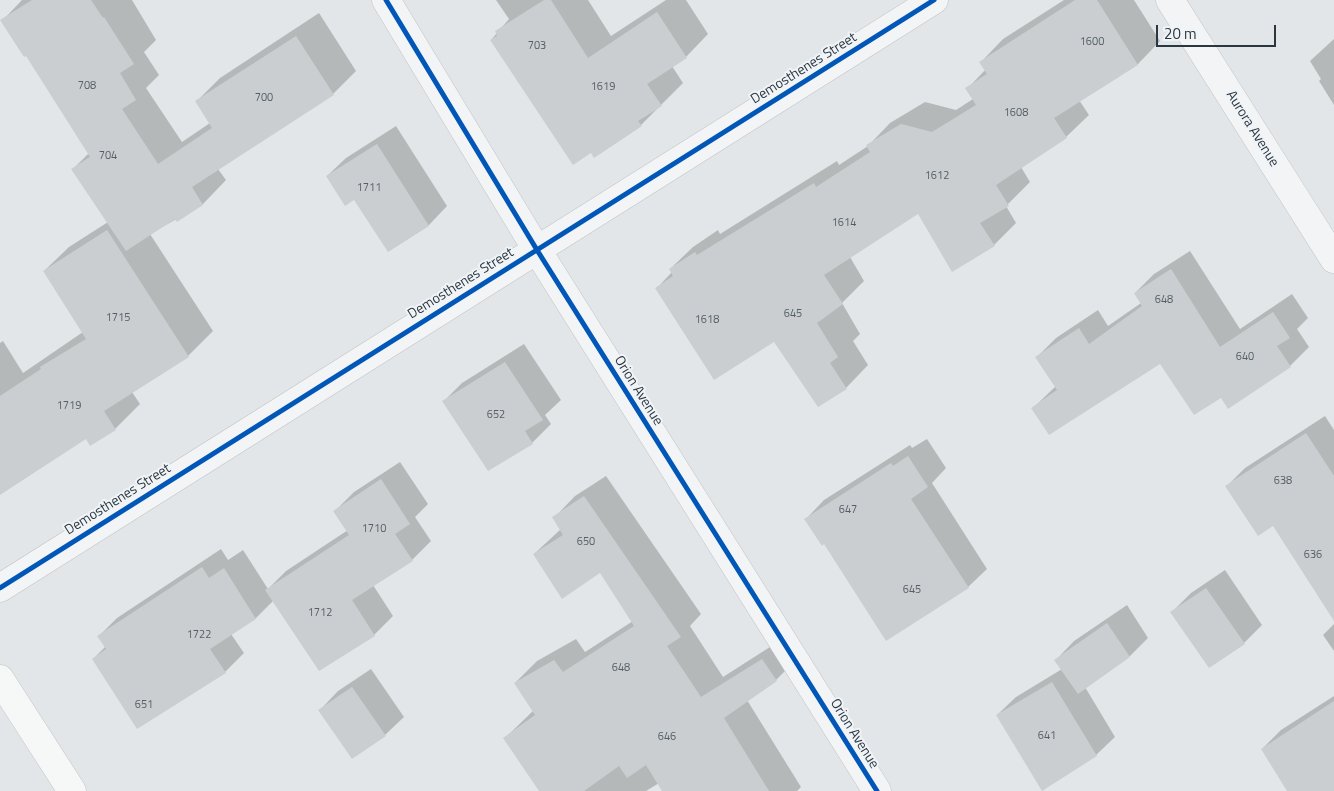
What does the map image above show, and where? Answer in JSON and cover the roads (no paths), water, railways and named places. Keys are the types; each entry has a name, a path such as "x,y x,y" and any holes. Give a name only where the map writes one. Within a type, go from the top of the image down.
{"main road":[{"path":"0,678 72,791"}],"street":[{"name":"Orion Avenue","path":"386,0 536,250 877,791"},
{"name":"Demosthenes Street","path":"0,588 934,0"},
{"name":"Aurora Avenue","path":"1170,0 1334,259"}]}
